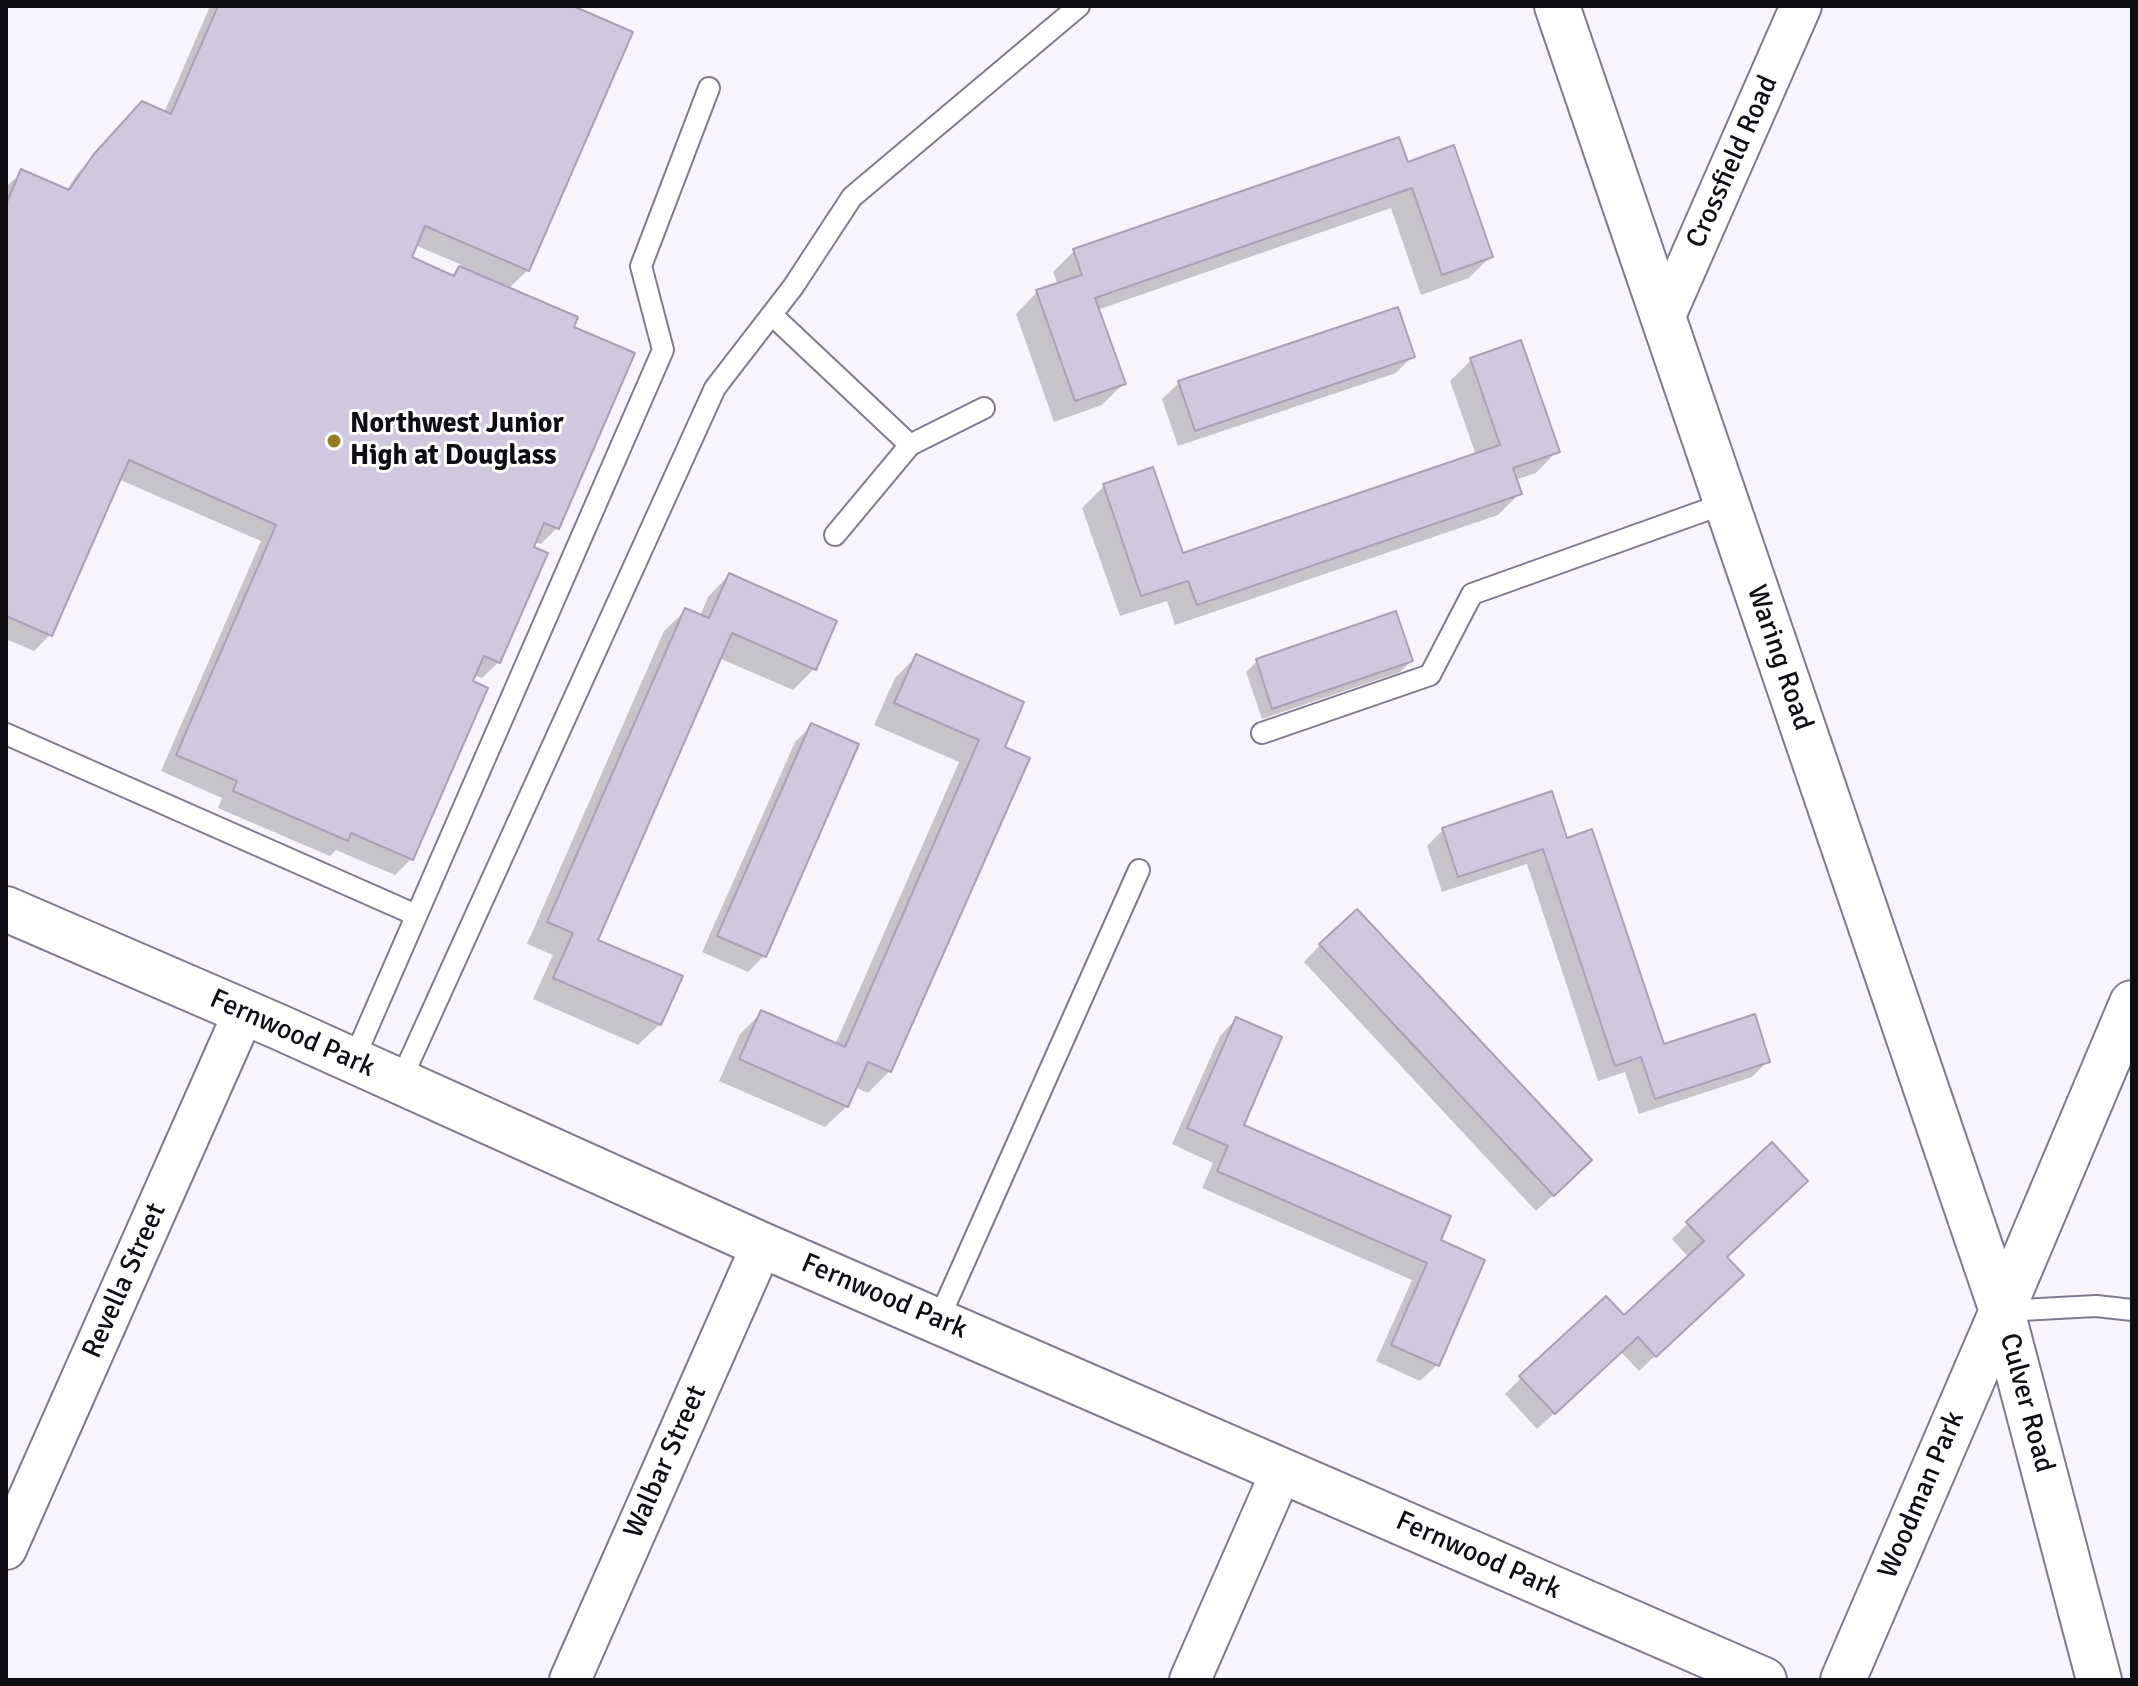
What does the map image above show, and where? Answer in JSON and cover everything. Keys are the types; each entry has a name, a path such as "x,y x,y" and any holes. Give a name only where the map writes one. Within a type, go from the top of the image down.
{"street":[{"name":"Waring Road","path":"1557,6 2002,1311"},
{"name":"Crossfield Road","path":"1664,318 1801,6"},
{"name":"Fernwood Park","path":"6,909 244,1012 762,1245 1764,1680"},
{"name":"Culver Road","path":"2099,1680 2002,1311 2132,1003"},
{"name":"Revella Street","path":"6,1549 244,1012"},
{"name":"Walbar Street","path":"570,1680 762,1245"},
{"name":"Woodman Park","path":"1843,1680 2002,1311"},
{"path":"1190,1680 1282,1470"}],"lane":[{"path":"400,1082 715,388 793,287 852,197 1079,6"},
{"path":"353,1061 663,350 641,266 709,88"},
{"path":"772,315 910,445"},
{"path":"835,535 910,445 984,408"},
{"path":"1262,733 1430,675 1472,594 1726,503"},
{"path":"6,734 416,915"},
{"path":"938,1321 1139,870"},
{"path":"2002,1311 2096,1306 2132,1310"}],"building":[{"path":"218,6 573,6 633,32 529,271 425,226 412,257 454,276 459,266 578,317 574,327 635,353 559,529 544,523 534,547 548,553 500,663 484,656 473,681 488,688 413,860 351,833 348,841 233,791 237,781 176,755 276,525 129,460 52,636 6,616 6,204 21,169 69,190 94,154 142,101 171,114"},
{"path":"1399,137 1408,162 1454,145 1493,257 1442,275 1412,188 1095,298 1126,384 1075,401 1036,290 1082,275 1073,249"},
{"path":"1398,307 1415,357 1195,431 1178,381"},
{"path":"1521,340 1560,452 1513,468 1522,494 1197,605 1188,581 1141,596 1103,484 1153,467 1183,553 1500,445 1470,358"},
{"path":"729,573 837,621 816,670 732,633 598,940 683,976 661,1025 553,978 573,933 547,922 685,608 709,618"},
{"path":"1396,611 1413,661 1272,709 1256,659"},
{"path":"916,654 1024,702 1005,747 1030,758 891,1072 868,1062 848,1107 739,1059 761,1010 845,1047 979,740 894,703"},
{"path":"811,723 859,744 766,957 717,936"},
{"path":"1552,791 1567,838 1592,829 1664,1044 1755,1014 1770,1062 1655,1099 1641,1057 1615,1066 1543,849 1458,877 1442,828"},
{"path":"1357,909 1592,1160 1554,1196 1319,944"},
{"path":"1236,1017 1282,1037 1244,1125 1451,1216 1441,1240 1485,1260 1439,1366 1391,1345 1427,1263 1217,1171 1228,1146 1187,1128"},
{"path":"1772,1142 1808,1181 1727,1257 1744,1275 1656,1357 1638,1337 1555,1414 1519,1376 1606,1296 1624,1315 1704,1241 1686,1222"}],"place":[{"name":"Northwest Junior High at Douglass","path":"334,441"}]}
